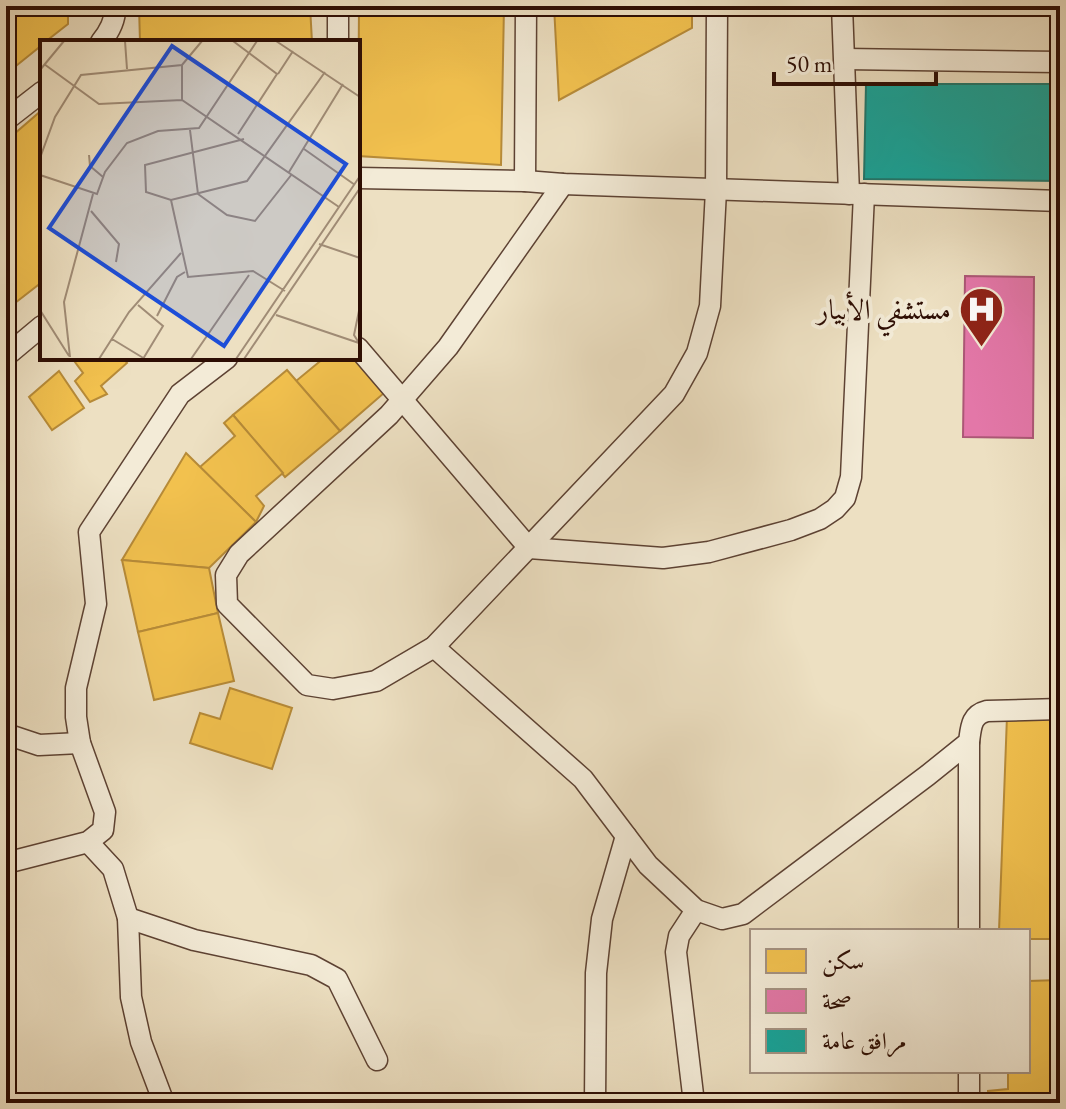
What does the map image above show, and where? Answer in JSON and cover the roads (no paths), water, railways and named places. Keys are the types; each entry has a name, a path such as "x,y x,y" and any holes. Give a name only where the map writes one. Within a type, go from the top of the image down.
{"street":[{"path":"103,40 116,12 115,6"},
{"path":"338,6 338,40"},
{"path":"525,181 526,6"},
{"path":"563,184 448,347 389,415 239,554 226,575 227,604 307,685 333,689 376,681 434,647 674,394 697,353 710,306 716,190 717,6"},
{"path":"360,350 529,548 663,558 709,552 791,530 820,519 835,509 845,498 851,477 856,194 842,6"},
{"path":"845,59 1060,62"},
{"path":"6,120 40,94"},
{"path":"360,178 525,181 1060,201"},
{"path":"6,356 40,328"},
{"path":"6,863 88,842 103,830 105,812 80,743 76,717 76,688 96,604 89,532 180,394 224,360"},
{"path":"434,647 583,779 648,865 696,910 722,919 743,914 969,742"},
{"path":"969,929 971,723 979,713 987,711 1060,709"},
{"path":"6,734 39,745 80,743"},
{"path":"595,1103 596,973 602,919 626,836"},
{"path":"88,842 113,869 128,918 131,997 141,1042 164,1103"},
{"path":"694,1103 676,952 679,936 696,910"},
{"path":"128,918 194,940 311,965 337,979 377,1060"},
{"path":"969,1073 969,1103"}],"place":[{"name":"مستشفي الأبيار","path":"982,348"}]}
